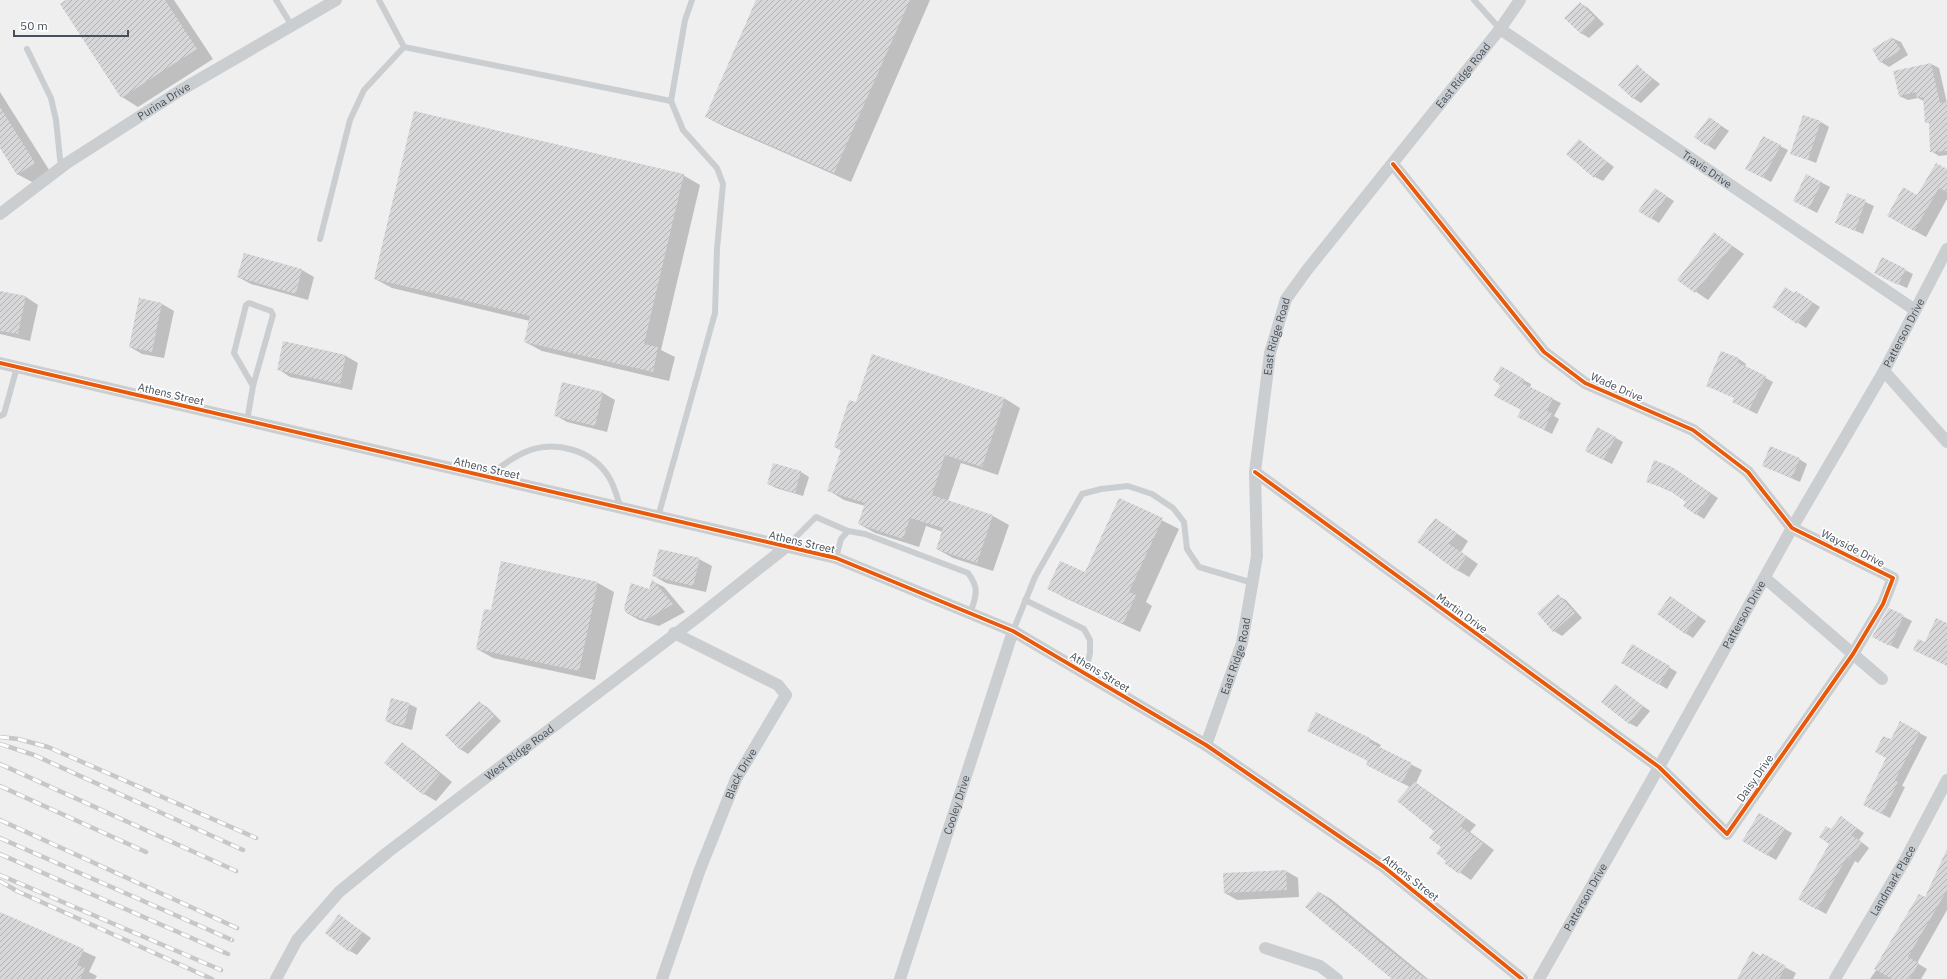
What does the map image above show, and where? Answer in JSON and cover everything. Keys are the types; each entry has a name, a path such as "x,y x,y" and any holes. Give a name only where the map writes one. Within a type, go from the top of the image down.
{"street":[{"name":"Purina Drive","path":"0,214 61,168 181,90 292,26 319,5 336,0"},
{"name":"East Ridge Road","path":"1206,745 1242,643 1253,583 1257,556 1255,472 1270,353 1286,299 1307,270 1500,29 1520,0"},
{"name":"Travis Drive","path":"1500,29 1914,310"},
{"name":"Wade Drive","path":"1393,164 1544,352 1585,383 1693,430 1748,472 1792,528"},
{"name":"Patterson Drive","path":"1539,979 1660,768 1792,528 1884,372 1914,310 1947,249"},
{"name":"Athens Street","path":"0,363 836,558 1013,631 1206,745 1384,867 1522,979"},
{"path":"1884,372 1947,442"},
{"name":"Martin Drive","path":"1255,472 1660,768"},
{"name":"Wayside Drive","path":"1792,528 1893,578 1883,604 1852,654"},
{"name":"West Ridge Road","path":"276,979 297,940 339,892 388,852 674,633 699,616 786,547"},
{"path":"1765,578 1882,679"},
{"name":"Cooley Drive","path":"900,979 1013,631"},
{"name":"Black Drive","path":"662,979 699,872 736,779 786,695 778,685 674,633"},
{"name":"Daisy Drive","path":"1660,768 1727,834 1852,654"},
{"name":"Landmark Place","path":"1835,979 1905,860 1947,780"},
{"path":"1265,948 1320,966 1337,979"}],"lane":[{"path":"276,0 292,26"},
{"path":"379,0 404,47"},
{"path":"658,517 715,313 716,249 723,184 717,168 683,130 671,101 685,20 692,0"},
{"path":"1474,0 1500,29"},
{"path":"404,47 671,101"},
{"path":"320,240 350,120 364,90 404,47"},
{"path":"27,49 51,98 56,120 61,168"},
{"path":"247,421 254,386 273,315 271,311 250,303 246,305 234,353 254,386"},
{"path":"0,416 4,414 17,367"},
{"path":"486,477 510,459 525,452 543,447 559,447 584,455 604,470 610,480 621,508"},
{"path":"1013,631 1035,577 1082,494 1101,488 1128,486 1152,494 1168,504 1184,522 1187,549 1198,567 1253,583"},
{"path":"786,547 816,517 848,531 865,534 968,573 976,583 976,595 970,614"},
{"path":"836,558 841,539 848,531"},
{"path":"1025,600 1084,629 1090,640 1090,653 1085,674"}],"building":[{"path":"66,0 165,0 197,49 121,98 60,4"},
{"path":"756,0 910,0 834,173 705,117"},
{"path":"1580,2 1596,19 1581,34 1564,18"},
{"path":"1892,37 1901,50 1880,63 1872,49"},
{"path":"1931,63 1940,103 1947,102 1947,151 1930,152 1929,123 1925,123 1923,97 1917,98 1916,92 1899,96 1893,71"},
{"path":"1637,64 1652,79 1633,99 1618,85"},
{"path":"0,107 35,163 17,175 0,148"},
{"path":"414,111 684,174 644,344 658,347 653,372 524,342 530,316 374,279"},
{"path":"1803,115 1821,121 1808,160 1790,154"},
{"path":"1709,117 1722,126 1706,146 1694,137"},
{"path":"1763,136 1781,145 1763,178 1745,169"},
{"path":"1579,139 1607,162 1594,178 1566,154"},
{"path":"1936,163 1947,169 1947,192 1939,188 1914,231 1887,216 1903,187 1917,195"},
{"path":"1806,174 1822,182 1809,209 1793,201"},
{"path":"1655,188 1667,196 1651,219 1638,211"},
{"path":"1847,193 1866,200 1855,231 1835,223"},
{"path":"1714,232 1732,246 1695,293 1677,280"},
{"path":"244,253 302,269 296,294 237,277"},
{"path":"1882,257 1906,269 1898,285 1874,273"},
{"path":"1785,287 1794,293 1796,291 1813,302 1797,324 1772,307"},
{"path":"0,291 26,296 18,334 0,331"},
{"path":"139,298 162,303 152,352 129,347"},
{"path":"283,341 346,355 340,384 277,370"},
{"path":"1721,351 1739,358 1737,362 1766,376 1749,410 1732,402 1734,398 1706,386"},
{"path":"872,354 1005,398 982,467 945,455 932,495 993,515 977,563 936,549 943,528 910,518 903,539 858,524 865,503 827,491 841,450 834,447 849,400 856,402"},
{"path":"1501,366 1524,379 1522,383 1553,398 1547,411 1552,413 1544,430 1517,417 1521,410 1494,396 1500,385 1493,380"},
{"path":"562,382 603,392 595,426 554,416"},
{"path":"1597,427 1616,437 1603,460 1585,451"},
{"path":"1770,446 1800,458 1792,478 1762,466"},
{"path":"1654,460 1672,467 1711,493 1696,515 1683,506 1686,502 1667,489 1646,482"},
{"path":"773,463 801,471 795,493 767,484"},
{"path":"1119,498 1163,518 1129,592 1136,595 1123,624 1047,589 1060,561 1085,572"},
{"path":"1435,518 1457,533 1449,544 1467,556 1457,571 1417,542"},
{"path":"659,549 700,558 693,586 652,576"},
{"path":"501,561 598,582 579,671 476,649 484,609 491,610"},
{"path":"652,579 673,604 646,620 626,613 624,608 631,583 649,589"},
{"path":"1558,594 1575,613 1553,632 1537,613"},
{"path":"1670,596 1698,616 1685,634 1657,614"},
{"path":"1889,608 1904,615 1890,646 1872,637"},
{"path":"1936,618 1947,623 1947,666 1913,650 1918,639 1925,642"},
{"path":"1632,644 1670,666 1659,685 1621,663"},
{"path":"1615,684 1643,706 1629,724 1601,702"},
{"path":"391,698 410,703 404,726 385,721"},
{"path":"479,701 494,716 460,750 445,735"},
{"path":"1316,712 1370,738 1369,742 1412,763 1402,783 1366,765 1368,761 1307,731"},
{"path":"1900,721 1920,732 1895,780 1898,782 1882,814 1863,805 1886,758 1875,752 1883,736 1891,739"},
{"path":"402,742 440,774 423,795 384,763"},
{"path":"1414,781 1451,810 1452,808 1466,818 1460,826 1483,843 1459,874 1444,863 1446,861 1436,853 1441,847 1429,838 1434,831 1397,801"},
{"path":"1759,813 1785,828 1768,856 1742,841"},
{"path":"1841,816 1857,828 1851,835 1862,842 1849,859 1847,857 1817,910 1798,899 1829,844 1819,837 1826,826 1831,829"},
{"path":"1947,849 1947,890 1908,957 1919,963 1909,979 1892,979 1874,969 1919,894 1925,897"},
{"path":"1286,870 1287,890 1224,893 1223,873"},
{"path":"1318,891 1426,979 1392,979 1305,907"},
{"path":"0,912 84,949 77,965 85,968 80,979 0,979"},
{"path":"339,914 363,933 349,952 325,933"},
{"path":"1752,951 1761,956 1762,953 1786,966 1779,979 1737,979"}],"railway":[{"path":"0,737 18,739 48,747 256,838"},
{"path":"0,744 34,755 243,850"},
{"path":"0,764 236,871"},
{"path":"0,786 146,852"},
{"path":"0,820 237,928"},
{"path":"0,838 232,940"},
{"path":"0,854 228,954"},
{"path":"0,875 221,970"},
{"path":"0,881 17,891 212,979"}],"cycle path":[{"path":"1255,472 1659,767 1727,834 1853,654 1883,604 1893,578 1792,528 1748,472 1693,430 1585,383 1544,352 1393,164"},
{"path":"0,363 836,558 1013,631 1206,745 1384,867 1522,979"}]}
